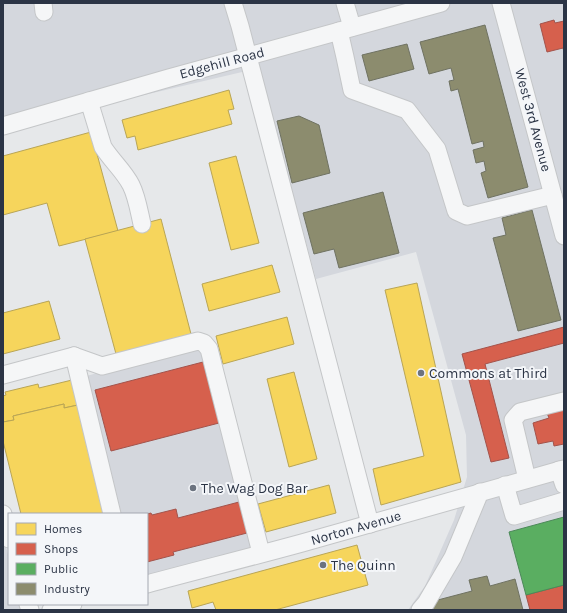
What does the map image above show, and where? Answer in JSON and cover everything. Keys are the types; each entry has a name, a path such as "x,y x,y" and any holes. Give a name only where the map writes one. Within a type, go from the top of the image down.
{"street":[{"path":"233,3 370,524"},
{"path":"345,3 345,57 352,90 407,110 437,149 456,211 467,216 553,196"},
{"name":"Edgehill Road","path":"3,126 441,3"},
{"name":"West 3rd Avenue","path":"502,3 564,236"},
{"path":"90,101 104,147 131,185 142,224"},
{"path":"3,375 74,356 102,366 198,341 204,343 209,349 261,553"},
{"path":"74,356 112,513"},
{"path":"527,479 513,420 520,412 564,401"},
{"name":"Norton Avenue","path":"148,584 300,544 527,479 562,475"},
{"path":"505,485 514,516 564,501"},
{"path":"420,610 426,603 453,557 480,492"},
{"path":"3,514 8,535"},
{"path":"51,610 69,605"}],"shaded area":[{"path":"3,3 564,3 564,610 408,610 425,586 454,520 467,477 466,435 416,252 316,279 259,68 93,107 3,132"},
{"path":"199,346 252,548 148,578 148,513 108,513 75,379"},
{"path":"3,536 8,554 8,605 21,605 23,610 3,610"}],"building: Homes":[{"path":"229,90 234,109 228,110 232,124 138,150 135,136 127,138 122,120"},
{"path":"91,132 118,231 59,246 47,203 3,215 3,156"},
{"path":"236,156 259,243 231,250 209,163"},
{"path":"161,219 191,334 116,354 85,239"},
{"path":"272,265 280,292 209,311 202,284"},
{"name":"Commons at Third","path":"417,283 461,482 381,505 373,469 424,456 385,290"},
{"path":"49,301 60,339 3,354 3,313"},
{"path":"287,317 294,344 223,364 216,336"},
{"path":"294,372 317,459 289,467 267,379"},
{"path":"72,380 78,405 64,408 64,404 13,416 14,420 3,422 3,396 6,395 5,392 38,384 39,388"},
{"path":"64,404 64,408 78,405 105,513 21,513 3,441 3,422 14,420 13,416"},
{"path":"329,485 336,513 266,532 258,504"},
{"name":"The Quinn","path":"357,545 368,585 275,610 216,610 213,602 192,608 188,591"}],"building: Shops":[{"path":"554,20 555,23 564,21 564,52 563,48 547,52 540,24"},
{"path":"564,327 564,343 485,364 509,458 491,462 462,354"},
{"path":"203,362 219,423 111,451 95,390"},
{"path":"564,408 564,444 554,446 553,441 538,444 533,423 549,418 547,413"},
{"path":"239,502 247,533 173,552 174,555 148,562 148,514 151,513 152,515 176,509 178,518"},
{"path":"564,585 564,610 530,610 526,595"}],"building: Public":[{"path":"564,517 564,585 526,595 509,532"}],"building: Industry":[{"path":"485,25 528,187 488,198 481,173 486,171 484,161 476,163 473,150 484,147 483,141 472,144 458,89 451,91 449,81 454,80 451,68 429,74 420,42"},
{"path":"407,44 414,69 369,81 362,55"},
{"path":"299,116 319,125 330,173 292,183 277,121"},
{"path":"383,192 399,253 339,268 334,249 314,254 303,213"},
{"path":"532,210 561,320 518,331 493,238 506,235 502,218"},
{"path":"487,576 490,586 515,579 523,610 427,610 434,601 472,591 469,580"}],"place":[{"name":"Commons at Third","path":"421,373"},
{"name":"The Wag Dog Bar","path":"193,488"},
{"name":"The Quinn","path":"323,565"}]}
